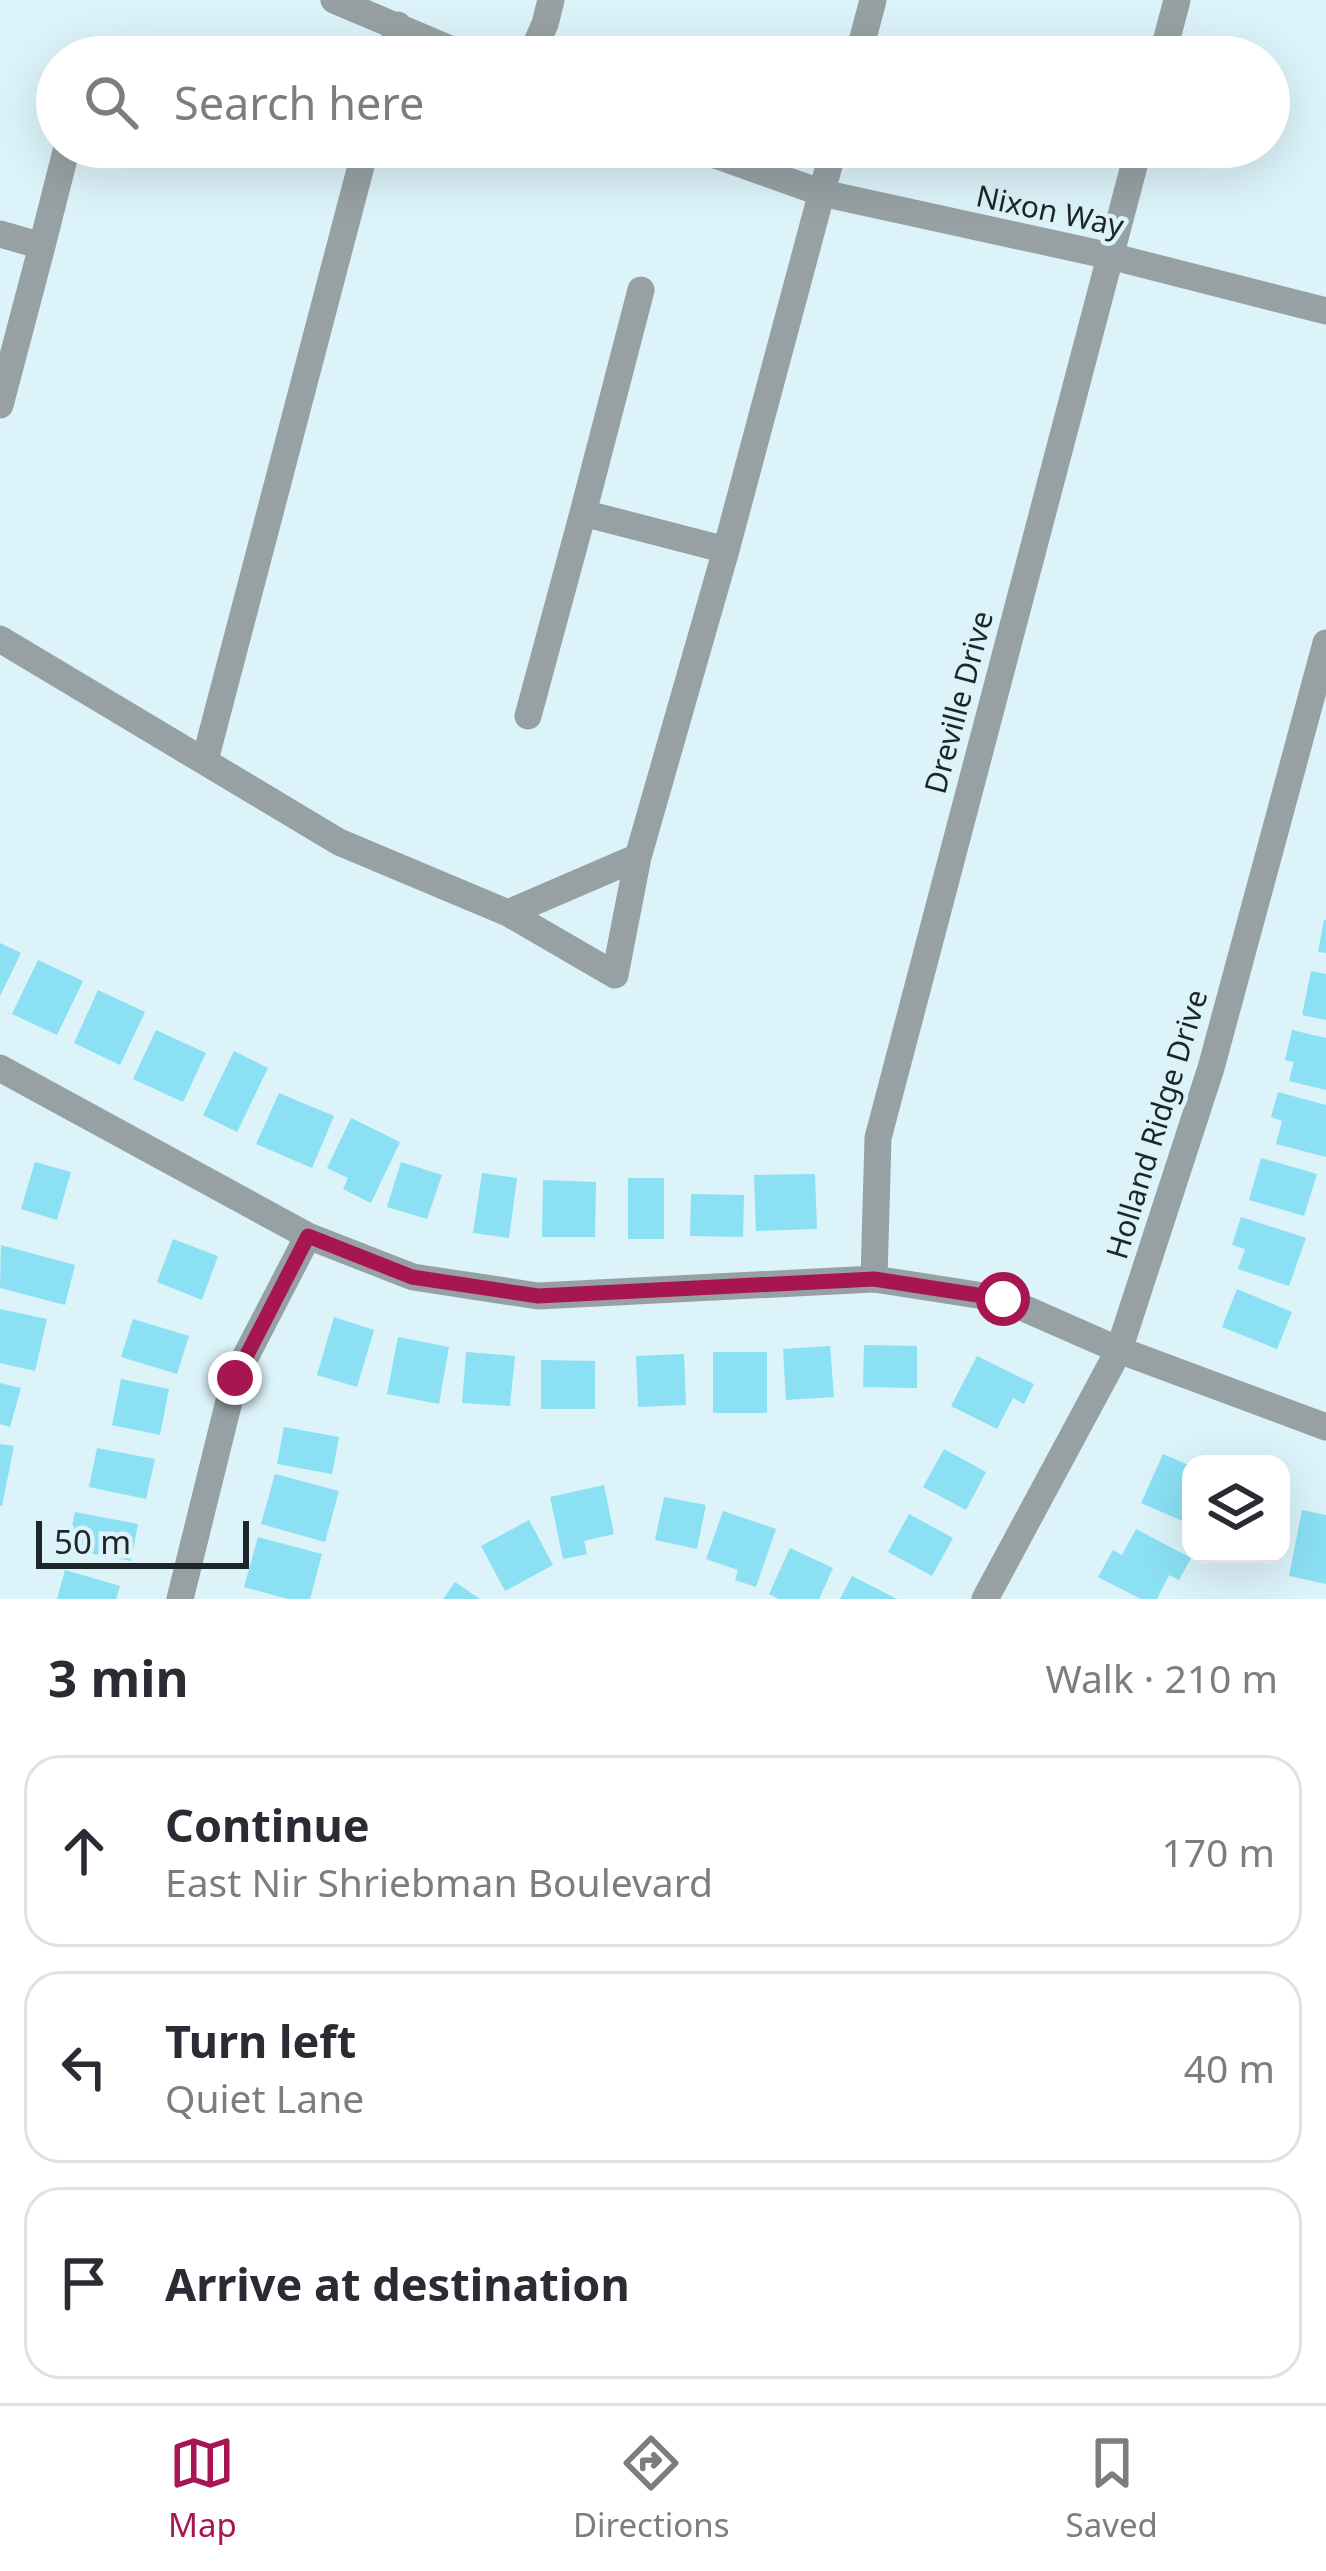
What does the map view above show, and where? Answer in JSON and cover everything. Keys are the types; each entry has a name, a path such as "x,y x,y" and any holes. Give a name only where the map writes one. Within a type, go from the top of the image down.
{"street":[{"path":"334,0 422,36"},
{"path":"540,36 551,0"},
{"path":"864,36 873,0"},
{"path":"1168,36 1177,0"},
{"path":"395,36 398,25"},
{"path":"0,405 62,168"},
{"path":"205,760 360,168"},
{"name":"Nixon Way","path":"752,168 822,193 1110,256 1326,311"},
{"path":"0,639 339,842 508,913 615,975 638,857 829,168"},
{"name":"Dreville Drive","path":"874,1279 878,1138 1133,168"},
{"path":"0,235 42,246"},
{"path":"528,716 641,290"},
{"path":"584,514 726,550"},
{"name":"Holland Ridge Drive","path":"986,1599 1119,1350 1211,1068 1326,643"},
{"path":"508,913 638,857"},
{"path":"0,1068 308,1236 412,1277 538,1296 874,1279 1003,1299 1119,1350 1326,1427"},
{"path":"180,1599 235,1378 308,1236"}],"building":[{"path":"1326,920 1326,953 1318,952"},
{"path":"0,943 21,953 0,996"},
{"path":"38,960 83,981 57,1035 12,1014"},
{"path":"1311,971 1326,974 1326,1020 1302,1015"},
{"path":"98,990 145,1012 120,1065 74,1043"},
{"path":"156,1030 206,1053 183,1102 133,1079"},
{"path":"1292,1030 1326,1038 1326,1090 1289,1081 1294,1062 1285,1060"},
{"path":"234,1051 268,1068 237,1132 203,1115"},
{"path":"1278,1092 1326,1105 1326,1157 1276,1144 1282,1121 1271,1117"},
{"path":"279,1093 334,1116 312,1168 256,1144"},
{"path":"351,1118 400,1142 371,1203 343,1189 348,1178 327,1168"},
{"path":"1261,1158 1317,1174 1304,1216 1249,1200"},
{"path":"35,1162 71,1172 57,1220 21,1209"},
{"path":"401,1162 442,1175 427,1219 387,1207"},
{"path":"482,1173 517,1178 509,1238 473,1233"},
{"path":"815,1174 817,1229 756,1231 754,1175"},
{"path":"628,1178 664,1178 664,1239 628,1239"},
{"path":"543,1180 596,1182 595,1237 542,1237"},
{"path":"691,1194 744,1195 743,1237 690,1236"},
{"path":"1241,1217 1306,1238 1289,1286 1238,1269 1245,1249 1232,1245"},
{"path":"173,1239 218,1256 202,1300 157,1282"},
{"path":"1,1245 75,1265 65,1305 0,1288"},
{"path":"1237,1289 1292,1312 1277,1349 1222,1327"},
{"path":"0,1309 47,1319 35,1371 0,1363"},
{"path":"334,1317 374,1330 357,1387 317,1375"},
{"path":"133,1319 189,1336 177,1374 121,1357"},
{"path":"398,1337 449,1347 439,1404 387,1394"},
{"path":"864,1345 917,1346 917,1388 863,1387"},
{"path":"830,1346 834,1397 786,1400 783,1349"},
{"path":"466,1352 515,1356 510,1406 462,1403"},
{"path":"713,1352 767,1352 767,1413 713,1413"},
{"path":"684,1354 686,1405 638,1407 636,1356"},
{"path":"977,1356 1034,1384 1024,1404 1013,1398 997,1429 951,1406"},
{"path":"541,1360 595,1361 595,1409 541,1409"},
{"path":"121,1379 169,1389 160,1435 112,1425"},
{"path":"0,1383 21,1388 10,1427 0,1424"},
{"path":"284,1427 339,1437 332,1474 277,1464"},
{"path":"0,1444 14,1446 2,1506 0,1506"},
{"path":"97,1448 155,1459 146,1499 89,1487"},
{"path":"944,1449 986,1472 966,1510 923,1487"},
{"path":"1163,1454 1182,1462 1182,1521 1141,1503"},
{"path":"275,1474 339,1491 325,1542 261,1524"},
{"path":"604,1485 614,1534 584,1541 587,1554 563,1559 550,1497"},
{"path":"664,1497 706,1505 697,1549 655,1540"},
{"path":"1302,1510 1326,1515 1326,1584 1289,1576"},
{"path":"723,1511 776,1529 756,1587 735,1580 738,1570 706,1559"},
{"path":"75,1512 138,1524 131,1561 67,1549"},
{"path":"909,1514 953,1538 932,1576 888,1552"},
{"path":"529,1520 553,1565 505,1591 481,1546"},
{"path":"1136,1529 1182,1553 1182,1563 1188,1563 1179,1580 1169,1575 1157,1599 1141,1599 1098,1577 1113,1550 1122,1555"},
{"path":"258,1537 322,1554 310,1599 288,1599 244,1587"},
{"path":"790,1548 833,1568 819,1599 779,1599 769,1594"},
{"path":"65,1570 120,1586 116,1599 57,1599"},
{"path":"852,1576 897,1599 840,1599"},
{"path":"455,1582 480,1599 443,1599"}],"route":[{"path":"235,1378 308,1236 412,1277 538,1296 874,1279 1003,1299"}]}
